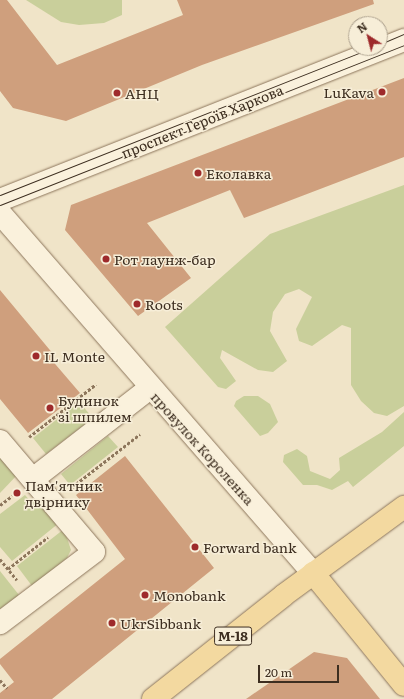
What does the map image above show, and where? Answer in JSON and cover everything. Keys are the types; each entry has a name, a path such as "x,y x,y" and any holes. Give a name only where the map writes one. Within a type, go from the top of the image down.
{"main road":[{"path":"313,573 402,513"},
{"name":"провулок Короленка","path":"313,573 404,685"},
{"name":"М-18","path":"153,699 313,573"}],"street":[{"name":"проспект Героїв Харкова","path":"0,200 404,40"},
{"name":"провулок Короленка","path":"0,213 150,388 313,573"},
{"path":"33,479 150,388"},
{"path":"0,623 94,552 5,447"}],"path":[{"path":"5,447 96,384"},
{"path":"53,502 140,434"},
{"path":"0,505 12,496"},
{"path":"8,569 68,521"},
{"path":"0,680 6,688"}],"green space":[{"path":"26,0 122,0 122,15 104,23 79,25 61,22"},
{"path":"404,185 404,406 387,416 374,413 361,401 351,385 351,328 342,325 312,346 299,341 296,329 312,297 299,289 285,294 273,312 270,331 287,361 273,372 258,370 222,350 220,358 236,381 226,389 218,387 165,327 270,234"},
{"path":"244,396 258,396 270,404 278,422 268,433 260,436 234,406 236,401"},
{"path":"79,402 93,418 46,454 33,438"},
{"path":"404,412 404,446 353,487 348,481 332,490 317,485 303,485 283,462 284,455 297,449 307,456 310,471 330,479 340,470 339,458 382,432"},
{"path":"108,436 118,447 70,485 61,474"},
{"path":"0,450 19,473 0,493"},
{"path":"25,495 32,503 39,498 59,523 12,561 0,547 0,514"},
{"path":"64,529 71,550 67,558 32,586 17,566"},
{"path":"0,571 19,595 0,609"}],"building":[{"path":"0,0 7,0 57,65 183,15 177,0 373,0 374,4 202,65 66,121 13,108 0,91"},
{"path":"404,78 404,157 244,218 230,190 147,223 191,278 138,316 65,230 71,205"},
{"path":"0,290 54,355 50,358 80,393 28,433 0,399"},
{"path":"125,456 214,568 52,699 0,699 0,693 14,682 0,664 0,659 125,559 76,495"},
{"path":"314,652 347,658 380,699 246,699"}],"tram line":[{"path":"388,41 404,34"},
{"path":"0,205 404,45"},
{"path":"0,195 351,56"}],"place":[{"name":"LuKava","path":"382,92"},
{"name":"АНЦ","path":"117,93"},
{"name":"Еколавка","path":"198,173"},
{"name":"Рот лаунж-бар","path":"106,259"},
{"name":"Roots","path":"137,304"},
{"name":"IL Monte","path":"36,356"},
{"name":"Будинок зі шпилем","path":"50,408"},
{"name":"Пам'ятник двірнику","path":"17,493"},
{"name":"Forward bank","path":"195,547"},
{"name":"Monobank","path":"145,595"},
{"name":"UkrSibbank","path":"112,623"}]}
